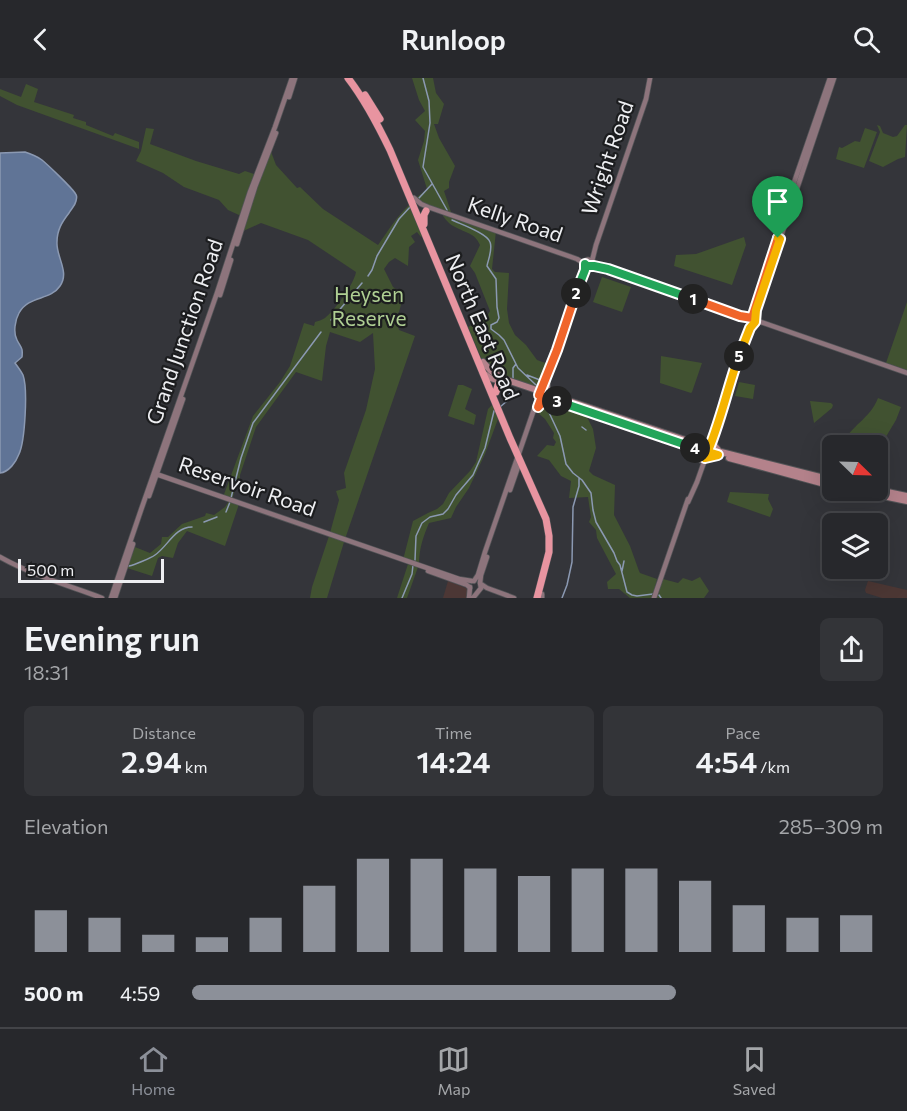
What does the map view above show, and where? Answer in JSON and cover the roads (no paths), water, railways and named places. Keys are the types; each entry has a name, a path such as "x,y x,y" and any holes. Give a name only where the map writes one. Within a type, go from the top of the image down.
{"highway":[{"name":"North East Road","path":"351,79 372,105 422,213"},
{"name":"North East Road","path":"388,142 422,213 439,263 483,362 486,375 496,392 500,408 515,439 525,472 550,526 550,542 540,597"},
{"name":"North East Road","path":"456,300 520,456 548,513 554,543 553,554 540,597"},
{"path":"496,392 499,385 507,383"}],"main road":[{"name":"Grand Junction Road","path":"253,189 293,78"},
{"name":"Wright Road","path":"520,456 646,99 650,78"},
{"path":"655,596 705,449 756,310 832,78"},
{"name":"Grand Junction Road","path":"138,524 162,460 171,424 219,293 258,170 272,139"},
{"path":"258,170 263,166"},
{"name":"Kelly Road","path":"414,198 421,204 422,213 442,212 907,373"},
{"name":"Grand Junction Road","path":"113,597 171,424 201,350 211,315"},
{"path":"194,360 198,351 201,350"},
{"path":"483,362 497,376 541,394"},
{"path":"486,375 720,454 822,483"},
{"path":"531,388 538,388 545,383 551,397"},
{"name":"Wright Road","path":"520,456 541,394"},
{"path":"538,407 544,400 551,397"},
{"path":"515,439 519,441 525,439"},
{"path":"705,449 714,446 720,454 822,478"},
{"path":"473,598 481,588 481,575 520,456"},
{"path":"469,598 470,588 480,568 520,456"},
{"path":"162,460 161,471 169,478"},
{"path":"516,473 521,470 525,472"},
{"name":"Reservoir Road","path":"155,474 413,564 468,582 473,581"},
{"name":"Reservoir Road","path":"155,474 184,484"},
{"path":"154,481 162,479 178,483"},
{"path":"888,492 907,496"},
{"path":"888,497 907,501"},
{"path":"0,557 41,577 102,598"},
{"name":"Reservoir Road","path":"413,564 470,588"},
{"path":"473,581 478,581 488,589 514,598"},
{"path":"470,588 473,591 487,592 505,598"},
{"path":"96,596 113,597"}],"water":[{"path":"25,152 45,163 73,190 77,198 58,234 57,248 64,275 63,281 56,291 23,307 16,319 15,334 22,357 15,363 25,382 24,427 18,457 9,469 0,473 0,153"}],"waterway":[{"path":"423,78 429,101 430,123 423,167 447,210"},
{"path":"419,198 432,184"},
{"path":"368,276 399,219 411,206"},
{"path":"452,220 479,232 490,242 491,251 487,266 496,279 499,318 491,325 491,329 504,340 518,368 536,385"},
{"path":"331,320 362,283"},
{"path":"231,498 253,423 321,332"},
{"path":"513,379 513,368 516,364"},
{"path":"527,375 540,380"},
{"path":"500,407 507,401 511,390"},
{"path":"546,406 560,436 566,464 591,493 596,522 620,565 627,592 637,596 653,594"},
{"path":"415,560 416,536 422,523 430,517 443,514 473,475 485,448 496,410"},
{"path":"582,427 586,430"},
{"path":"562,598 572,562 573,507 579,478"},
{"path":"226,512 230,502"},
{"path":"204,522 217,517"},
{"path":"129,566 153,556 176,533 192,527"},
{"path":"622,571 624,561"},
{"path":"402,598 412,574 413,565"}],"park label":[{"name":"Heysen Reserve","path":"369,307"}]}
